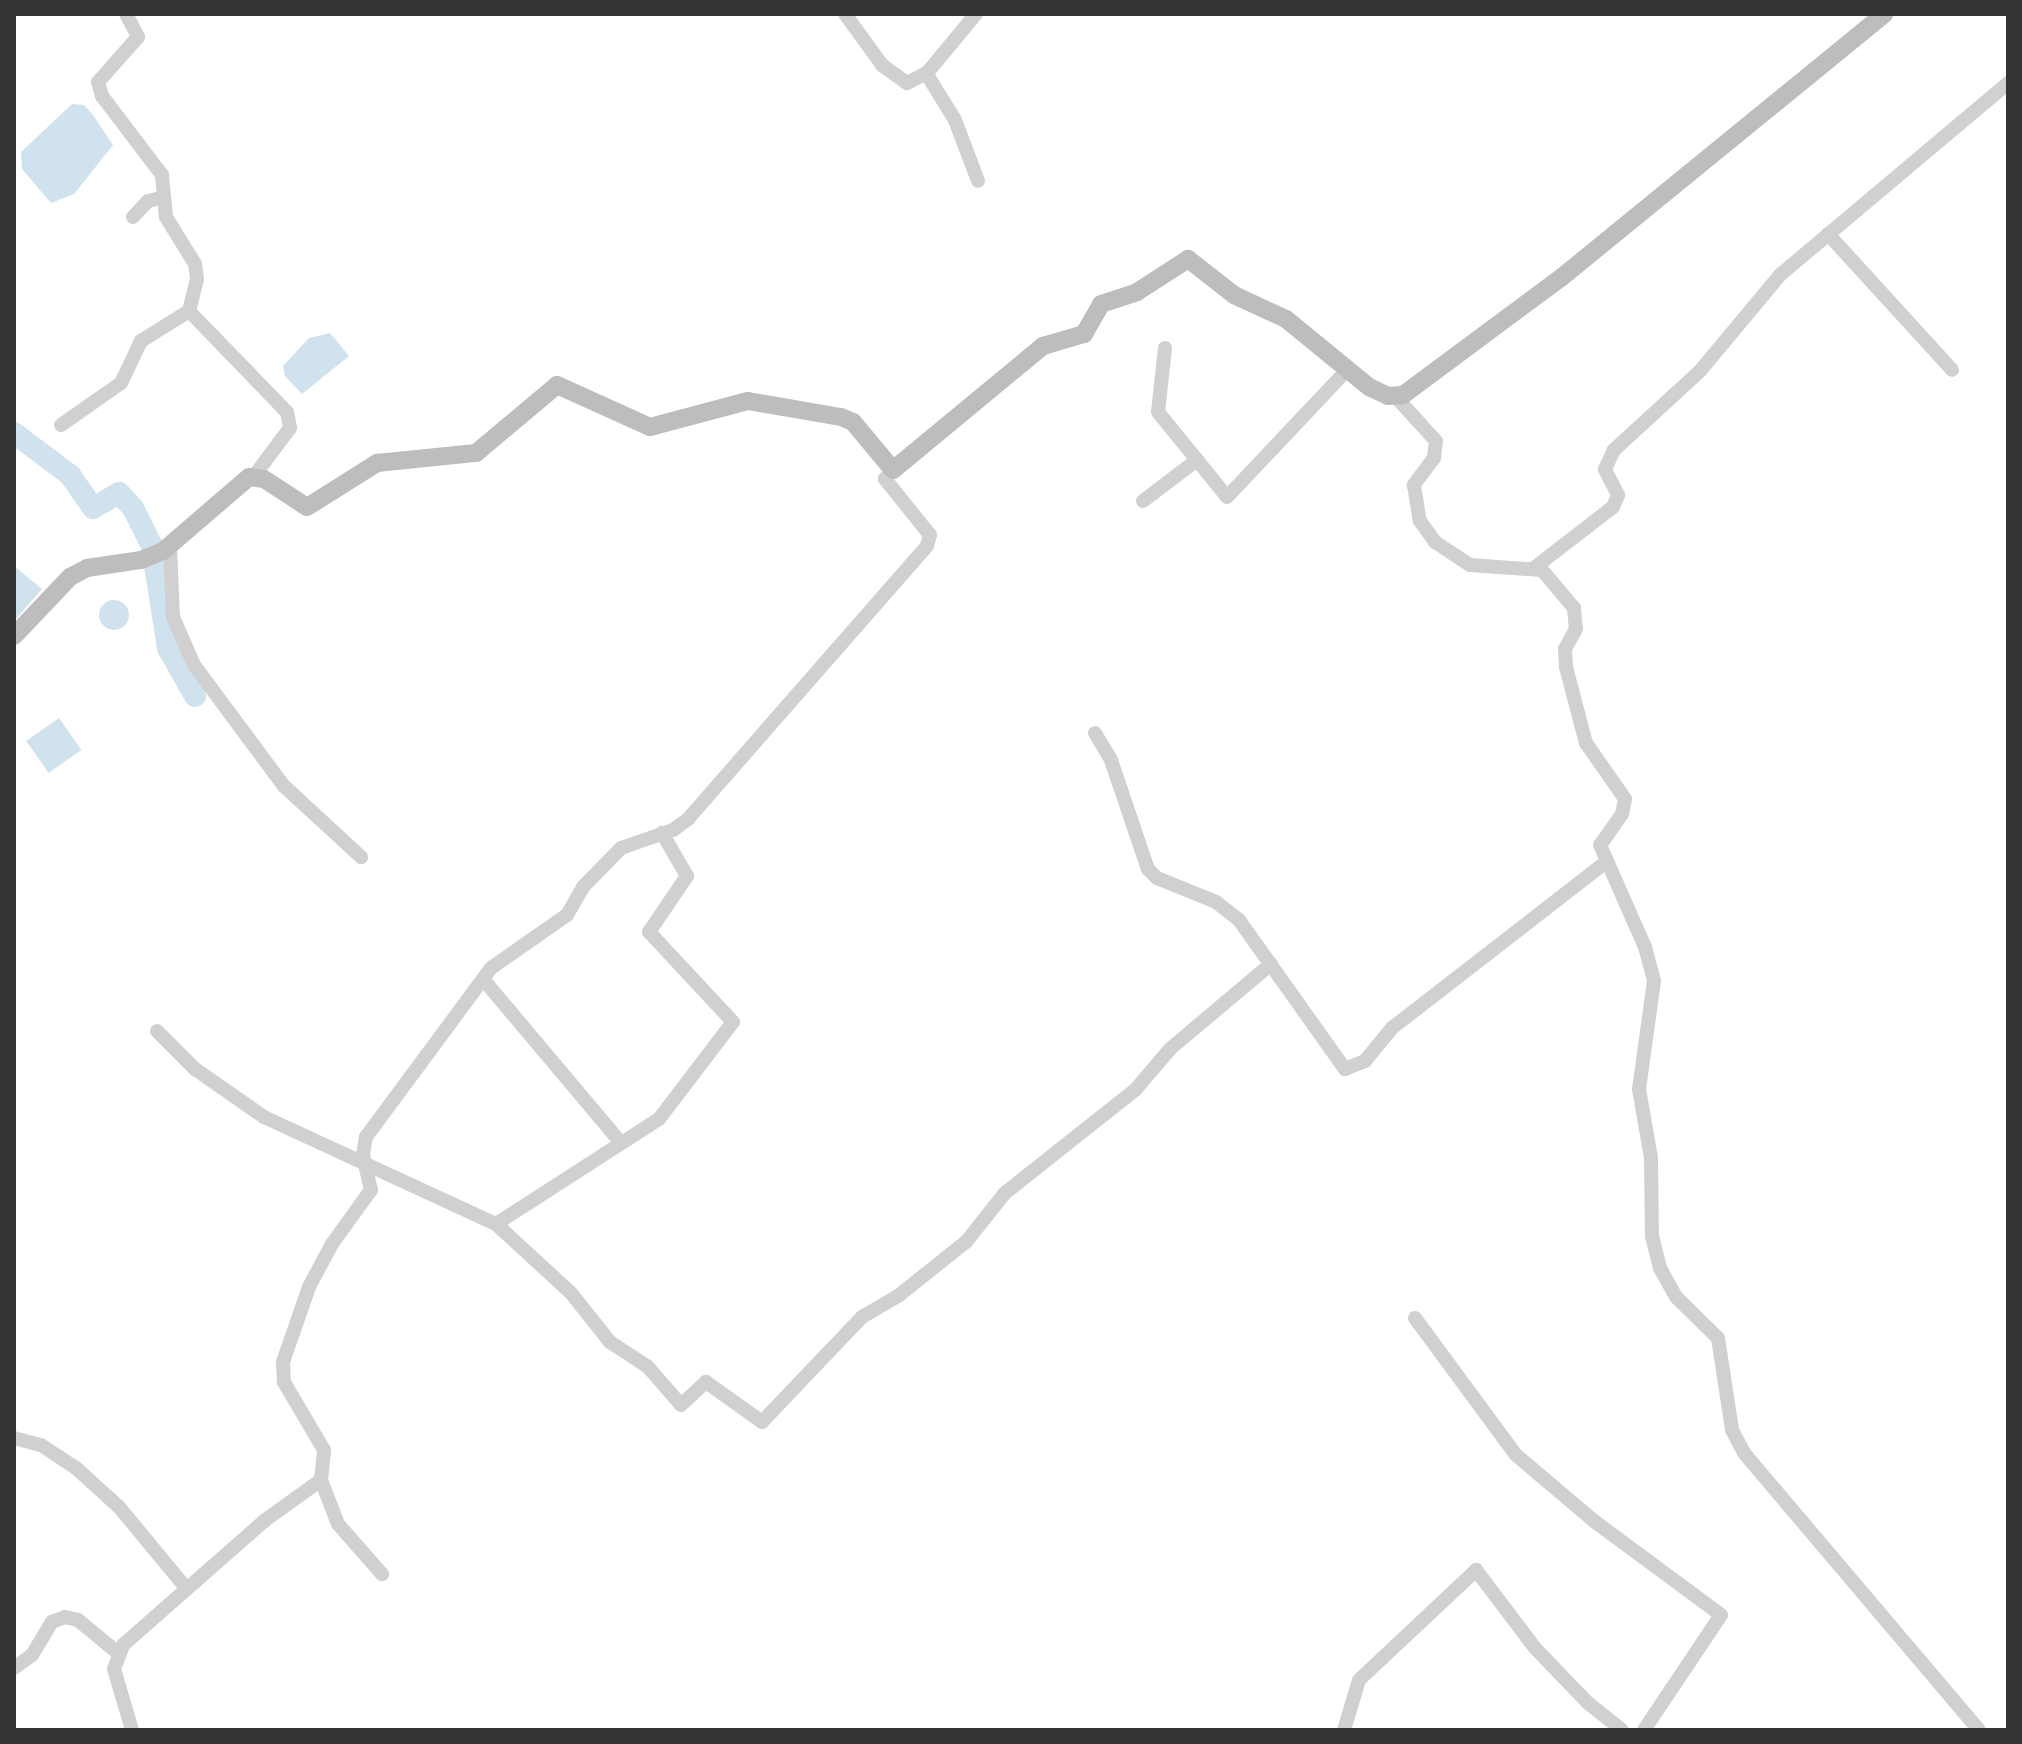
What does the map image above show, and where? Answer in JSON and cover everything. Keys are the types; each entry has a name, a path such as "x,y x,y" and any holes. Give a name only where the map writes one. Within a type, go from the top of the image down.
{"street":[{"path":"61,425 121,383 141,341 189,311 197,279 195,264 166,217 161,198 162,175 102,96 98,82 138,37 126,14"},
{"path":"845,14 882,65 903,82 926,73 976,14"},
{"path":"382,1574 338,1524 321,1480 324,1450 284,1382 283,1362 309,1287 332,1244 371,1190 364,1159 366,1137 483,979 567,915 583,887 621,848 662,833 688,819 741,764 831,650 930,540 885,479 893,470 1043,346 1084,334 1101,304 1137,292 1188,259 1234,295 1286,319 1346,371 1380,394 1395,396 1424,383 1478,343 1884,14"},
{"path":"926,73 955,120 978,181"},
{"path":"1534,568 1613,507 1618,495 1605,469 1614,450 1700,371 1780,275 2008,83"},
{"path":"133,217 148,201 161,198"},
{"path":"1828,234 1952,370"},
{"path":"14,636 79,571 141,560 167,549 254,476 290,428 287,412 189,311"},
{"path":"1165,348 1158,412 1227,497 1346,371"},
{"path":"254,476 307,507 377,463 458,458 483,450 534,400 557,385 650,427 748,401 841,417 853,422 893,470"},
{"path":"1395,396 1436,441 1434,458 1414,485 1416,510 1426,532 1446,553 1470,565 1534,568 1549,574 1574,608 1576,629 1565,649 1566,667 1586,743 1625,799 1622,814 1600,845 1645,947 1654,981 1639,1089 1651,1158 1652,1236 1660,1268 1676,1297 1718,1338 1732,1430 1744,1453 1979,1730"},
{"path":"1143,501 1197,460"},
{"path":"167,549 173,617 194,665 284,786 361,857"},
{"path":"1095,733 1111,760 1148,869 1231,912 1342,1066 1354,1068 1392,1028 1607,861"},
{"path":"496,1224 659,1119 733,1022 649,932 687,876 662,833"},
{"path":"157,1031 195,1069 264,1117 364,1159 496,1224 571,1293 610,1342 648,1367 681,1405 706,1382 762,1422 862,1317 898,1296 966,1242 1012,1186 1136,1089 1186,1034 1271,964"},
{"path":"483,979 621,1143"},
{"path":"1415,1318 1516,1455 1594,1521 1721,1615 1644,1730"},
{"path":"14,1438 41,1445 76,1468 119,1507 186,1588"},
{"path":"132,1730 114,1669 118,1653 186,1588 321,1480"},
{"path":"1344,1730 1359,1680 1476,1570 1535,1648 1588,1703 1622,1730"},
{"path":"14,1668 32,1655 52,1622 65,1617 78,1620 118,1653"}],"water":[{"path":"72,104 84,105 113,145 74,194 51,203 22,169 21,152"},
{"path":"330,333 349,356 302,394 285,376 283,366 309,338"},
{"path":"14,566 42,589 14,621"},
{"path":"114,600 120,601 128,609 128,621 120,629 114,630 108,629 100,621 99,615 100,609 108,601"},
{"path":"59,718 81,750 49,773 26,741"}],"waterway":[{"path":"14,433 70,475 93,508 119,493 133,508 152,546 168,648 195,696"}]}
